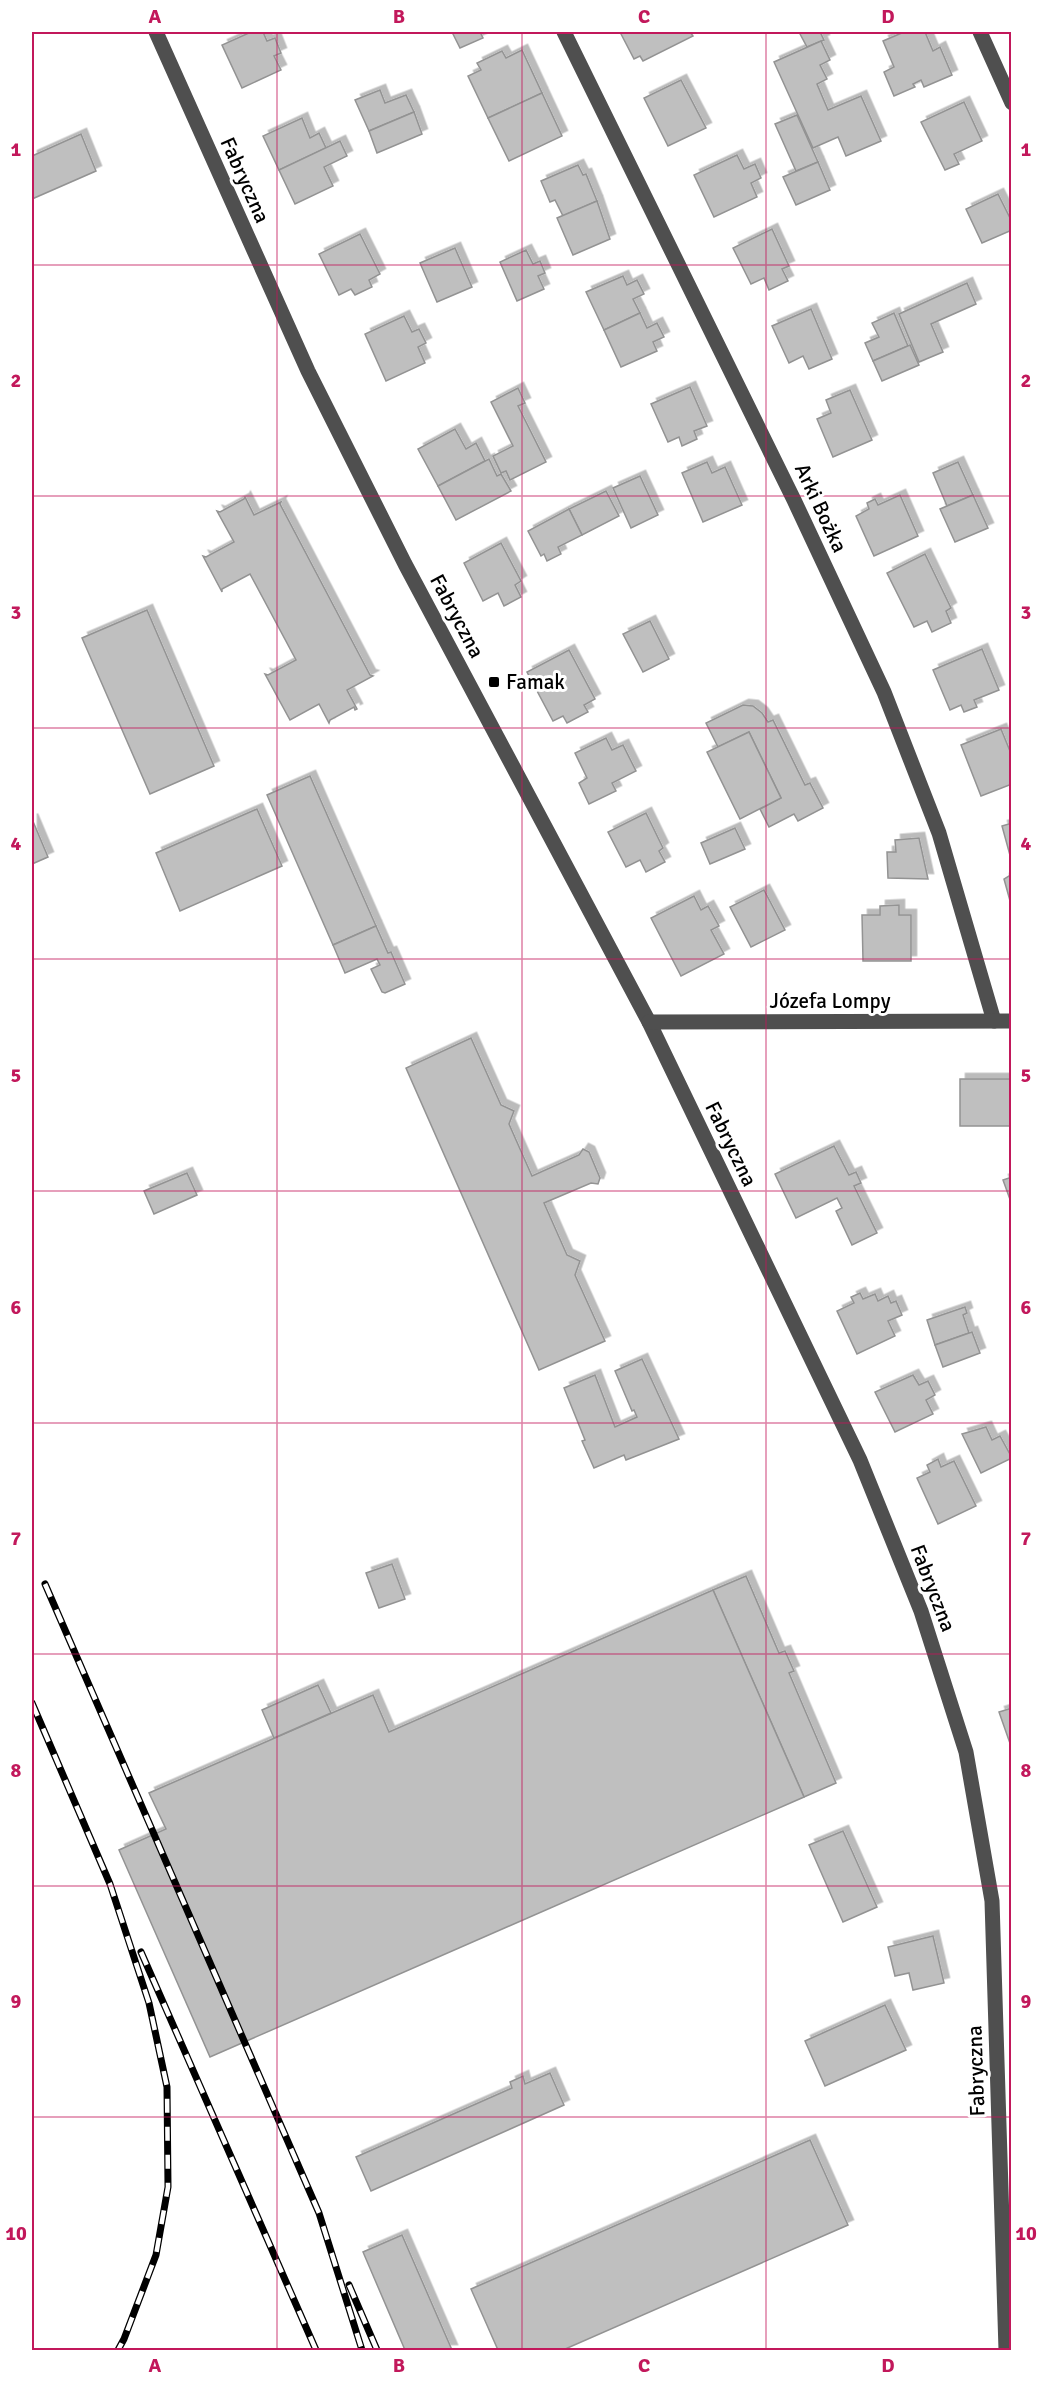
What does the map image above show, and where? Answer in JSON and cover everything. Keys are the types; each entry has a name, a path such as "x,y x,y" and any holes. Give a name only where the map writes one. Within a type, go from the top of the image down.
{"street":[{"name":"Fabryczna","path":"156,32 308,371 411,574 649,1023 860,1460 921,1611 966,1752 992,1901 1006,2350"},
{"name":"Arki Bożka","path":"564,32 789,489 884,692 939,833 994,1021"},
{"path":"980,32 1011,103"},
{"name":"Józefa Lompy","path":"649,1023 1011,1021"}],"building":[{"path":"251,32 263,32 267,41 275,38 281,53 274,56 281,70 242,88 222,45"},
{"path":"452,32 480,32 483,38 460,48"},
{"path":"620,32 690,32 693,36 643,61 640,56 634,59"},
{"path":"799,32 820,32 824,40 807,47"},
{"path":"904,32 925,32 933,51 940,47 952,75 924,87 921,80 913,84 915,87 894,96 884,72 894,67 883,41"},
{"path":"821,41 830,60 820,65 827,79 817,84 828,110 861,96 881,141 846,156 838,137 813,148 774,62"},
{"path":"522,50 542,93 488,118 468,76 481,70 477,63 502,51 506,58"},
{"path":"681,80 706,128 668,146 644,98"},
{"path":"380,90 385,103 406,95 414,112 369,131 355,100"},
{"path":"542,93 562,136 509,161 488,118"},
{"path":"964,102 982,141 954,154 959,164 945,170 921,122"},
{"path":"414,112 422,134 377,153 369,131"},
{"path":"797,115 818,162 796,171 775,124"},
{"path":"302,118 310,138 319,133 326,148 279,170 263,136"},
{"path":"81,134 96,171 32,199 32,156"},
{"path":"340,141 347,156 324,167 333,186 295,204 279,170"},
{"path":"737,155 744,169 755,164 761,178 751,183 757,197 714,217 694,175"},
{"path":"818,162 830,190 796,205 783,177"},
{"path":"578,165 583,175 586,174 597,201 563,216 555,200 550,202 541,181"},
{"path":"998,194 1012,222 1012,230 982,243 966,209"},
{"path":"597,201 610,239 573,255 557,218"},
{"path":"772,229 789,266 782,269 788,281 769,290 764,278 751,284 733,248"},
{"path":"360,234 380,274 369,280 372,287 355,295 351,289 339,295 319,254"},
{"path":"455,248 472,287 437,302 420,263"},
{"path":"526,250 533,264 540,261 545,273 538,276 544,289 517,301 500,262"},
{"path":"623,276 627,285 637,280 644,294 633,299 640,313 604,330 586,292"},
{"path":"967,283 976,304 931,324 943,352 919,362 899,314"},
{"path":"811,309 832,359 809,369 803,356 789,363 772,326"},
{"path":"640,313 647,328 657,323 664,337 653,342 657,351 621,367 604,330"},
{"path":"894,313 908,346 873,361 865,343 879,337 872,323"},
{"path":"404,316 412,332 419,329 426,343 418,347 425,363 386,381 365,334"},
{"path":"910,345 919,365 882,381 873,361"},
{"path":"690,387 707,426 694,431 697,439 682,446 679,437 668,442 651,404"},
{"path":"518,388 525,403 518,406 546,462 510,480 506,471 501,473 493,456 513,446 491,402"},
{"path":"850,390 872,440 833,457 817,419 831,413 826,400"},
{"path":"455,429 466,449 476,443 485,461 438,486 418,449"},
{"path":"489,459 497,476 501,474 511,491 456,520 438,486"},
{"path":"707,462 712,473 725,467 742,505 703,522 682,473"},
{"path":"958,462 973,495 947,506 933,473"},
{"path":"640,476 658,515 631,528 613,488"},
{"path":"606,491 619,516 582,535 569,509"},
{"path":"900,495 918,536 874,556 856,516 869,509 867,503 875,499 878,505"},
{"path":"973,495 988,528 955,542 940,509"},
{"path":"245,497 254,515 281,502 280,504 370,675 373,676 347,690 357,709 355,710 354,707 330,720 329,723 319,704 290,720 265,674 268,675 296,660 250,574 222,589 222,592 203,556 206,557 234,542 217,511 220,512"},
{"path":"569,509 582,535 558,547 561,554 547,561 544,554 541,556 528,531"},
{"path":"501,543 521,581 515,585 521,597 504,606 498,593 483,601 464,563"},
{"path":"925,554 951,608 946,611 951,623 932,632 927,621 914,627 887,573"},
{"path":"147,610 214,766 150,794 82,638"},
{"path":"650,621 669,659 643,672 623,634"},
{"path":"982,649 999,690 974,700 977,707 964,712 961,705 950,710 933,670"},
{"path":"569,650 595,699 584,705 588,712 567,723 563,716 553,721 527,672"},
{"path":"743,705 753,706 768,722 773,720 805,785 810,783 823,808 798,821 794,814 769,827 760,809 781,798 749,732 718,747 706,723"},
{"path":"1001,729 1012,756 1012,784 981,796 961,745"},
{"path":"749,732 781,798 740,819 707,752"},
{"path":"606,738 612,750 623,745 636,771 612,783 616,791 589,804 579,783 587,778 575,753"},
{"path":"310,776 376,926 333,945 267,795"},
{"path":"257,809 282,866 180,911 156,853"},
{"path":"646,813 663,848 659,851 665,862 646,872 640,860 626,867 608,832"},
{"path":"32,819 48,857 32,864"},
{"path":"1012,823 1012,859 1011,859 1002,826"},
{"path":"735,828 745,849 710,864 701,843"},
{"path":"919,838 928,879 888,878 887,852 896,852 895,840"},
{"path":"1012,874 1012,908 1004,879"},
{"path":"764,890 785,930 751,947 730,907"},
{"path":"694,896 701,910 708,906 719,926 711,930 724,954 681,976 651,918"},
{"path":"899,905 899,915 911,915 911,961 863,961 862,915 880,915 880,906"},
{"path":"376,926 405,984 385,993 382,992 371,969 380,965 377,959 345,973 333,945"},
{"path":"471,1038 501,1105 514,1111 509,1124 532,1176 579,1155 583,1149 589,1152 600,1178 598,1184 591,1183 544,1203 567,1255 580,1261 575,1275 605,1341 539,1370 406,1068"},
{"path":"960,1079 1012,1079 1012,1126 960,1126"},
{"path":"834,1146 849,1175 856,1172 861,1183 854,1186 877,1233 852,1245 836,1211 842,1208 837,1198 796,1218 775,1174"},
{"path":"187,1173 197,1195 154,1214 144,1191"},
{"path":"1012,1177 1012,1205 1003,1180"},
{"path":"860,1293 863,1299 875,1294 878,1301 888,1296 891,1303 896,1301 902,1315 888,1321 895,1336 857,1354 837,1311 854,1303 851,1297"},
{"path":"965,1307 967,1313 963,1315 969,1333 935,1345 927,1320"},
{"path":"972,1332 980,1353 943,1367 935,1345"},
{"path":"642,1359 679,1439 626,1460 624,1455 594,1468 564,1388 595,1375 615,1427 637,1417 634,1410 632,1411 615,1371"},
{"path":"913,1375 919,1385 928,1381 935,1395 926,1400 933,1414 895,1432 875,1392"},
{"path":"986,1427 992,1440 1000,1436 1012,1458 981,1473 962,1434"},
{"path":"938,1459 941,1467 954,1461 976,1506 938,1524 917,1478 930,1472 927,1465"},
{"path":"392,1564 405,1599 379,1608 366,1573"},
{"path":"746,1576 779,1653 785,1651 794,1671 789,1673 836,1783 804,1797 713,1590"},
{"path":"713,1590 804,1797 210,2057 119,1850 166,1829 149,1793 373,1695 389,1732"},
{"path":"318,1685 331,1713 274,1738 262,1710"},
{"path":"1012,1708 1012,1749 999,1712"},
{"path":"843,1831 877,1907 843,1922 809,1845"},
{"path":"933,1936 944,1983 913,1990 909,1973 895,1976 888,1947"},
{"path":"885,2005 906,2050 825,2086 805,2041"},
{"path":"550,2073 564,2105 371,2191 356,2157 512,2088 510,2082 523,2076 525,2084"},
{"path":"810,2140 848,2225 563,2350 498,2350 471,2289"},
{"path":"402,2235 452,2350 405,2350 363,2252"}],"railway":[{"path":"45,1584 319,2213 362,2350"},
{"path":"32,1703 110,1884 149,2003 167,2087 168,2187 156,2255 118,2350"},
{"path":"141,1952 316,2350"},
{"path":"349,2285 377,2350"}],"place":[{"name":"Famak","path":"494,682"}]}
